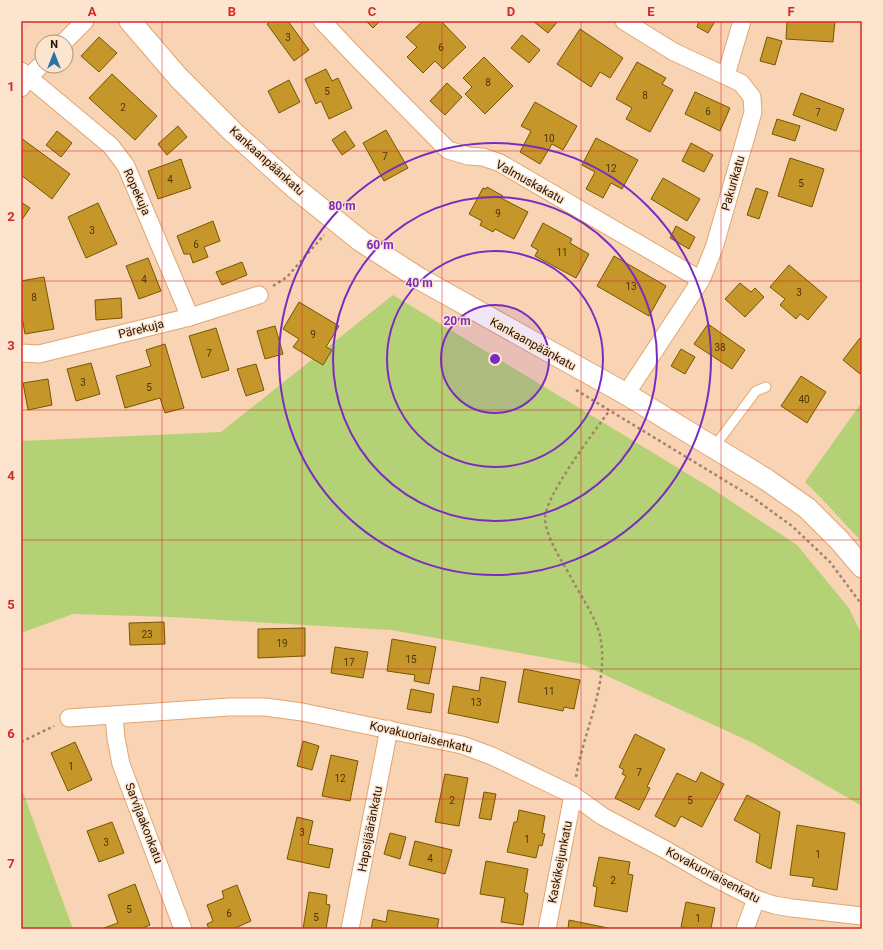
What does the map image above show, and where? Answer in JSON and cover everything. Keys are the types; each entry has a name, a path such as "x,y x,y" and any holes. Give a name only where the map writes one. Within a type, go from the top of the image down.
{"street":[{"path":"72,34 85,21"},
{"name":"Kankaanpäänkatu","path":"130,21 178,77 234,133 294,187 361,240 420,279 626,394 767,480 807,508 840,541 862,567"},
{"name":"Valmuskakatu","path":"322,21 358,60 448,150 468,156 483,157 500,163 701,280"},
{"name":"Pakurikatu","path":"624,21 674,52 741,83 752,97 753,112 714,248 701,280 626,394"},
{"path":"726,75 742,21"},
{"path":"23,79 34,70"},
{"name":"Ropekuja","path":"23,79 111,146 126,166 190,317"},
{"name":"Pärekuja","path":"21,353 39,354 190,317 259,296"},
{"name":"Kovakuoriaisenkatu","path":"69,718 229,707 265,707 302,712 462,745 492,756 573,795 602,816 756,899 774,905 792,908 862,916"},
{"name":"Sarvijaakonkatu","path":"114,716 121,764 183,929"},
{"name":"Hapsijääränkatu","path":"350,929 389,729"},
{"name":"Kaskikeijunkatu","path":"547,929 573,795"},
{"path":"746,929 756,899"}],"lane":[{"path":"714,447 756,391 766,387"}],"path":[{"path":"259,296 287,277 327,233"},
{"path":"573,795 580,757 599,686 603,661 601,639 592,617 554,546 547,529 545,517 549,501 609,411"},
{"path":"21,742 69,718"}],"green space":[{"path":"393,295 711,488 797,545 849,608 862,635 862,806 753,743 581,664 391,630 171,617 73,614 21,633 21,441 221,432"},
{"path":"862,402 862,542 805,482"},
{"path":"21,787 73,929 21,929"}],"building":[{"path":"272,21 288,21 309,50 294,61 267,24"},
{"path":"366,21 380,21 373,28"},
{"path":"423,21 441,21 466,47 443,69 435,61 423,73 407,57 417,47 406,37"},
{"path":"533,21 558,21 548,33"},
{"path":"699,21 715,21 708,33 697,27"},
{"path":"787,21 835,21 833,42 786,39"},
{"path":"580,29 623,58 610,78 600,72 591,87 557,64"},
{"path":"522,35 540,50 529,63 511,48"},
{"path":"99,37 117,53 99,72 81,56"},
{"path":"767,37 782,41 775,65 760,61"},
{"path":"484,57 513,86 485,114 465,94 472,87 463,78"},
{"path":"637,62 666,78 662,84 673,90 650,132 626,119 632,108 616,99"},
{"path":"326,69 332,81 338,78 352,108 329,119 321,101 316,104 305,79"},
{"path":"112,74 157,116 135,140 89,98"},
{"path":"289,80 300,102 279,113 268,91"},
{"path":"447,83 462,97 445,115 430,101"},
{"path":"695,92 730,108 720,131 685,114"},
{"path":"801,93 844,109 836,131 793,115"},
{"path":"535,102 577,126 563,150 552,144 540,164 520,152 531,131 521,126"},
{"path":"777,119 800,126 795,141 772,134"},
{"path":"178,126 187,137 167,155 158,144"},
{"path":"386,130 408,168 384,181 363,143"},
{"path":"57,131 72,143 61,157 46,145"},
{"path":"345,131 355,146 342,155 332,140"},
{"path":"21,138 70,174 52,199 21,175"},
{"path":"596,138 638,160 622,189 611,183 603,198 586,189 595,172 582,165"},
{"path":"691,143 713,155 704,172 682,161"},
{"path":"790,158 824,169 812,207 778,196"},
{"path":"181,159 191,188 158,199 148,171"},
{"path":"663,178 700,199 687,221 651,199"},
{"path":"487,187 503,196 501,198 528,212 514,239 495,229 493,232 480,225 482,221 469,214 483,188 486,189"},
{"path":"756,188 768,192 759,219 747,215"},
{"path":"21,202 30,208 21,221"},
{"path":"98,203 117,244 86,258 68,217"},
{"path":"213,221 220,241 204,247 208,257 193,263 190,254 184,254 177,236"},
{"path":"543,223 572,239 570,243 589,254 576,278 535,256 538,250 531,246"},
{"path":"676,226 695,237 689,249 670,238"},
{"path":"614,256 666,286 649,316 597,286"},
{"path":"148,258 161,291 139,299 126,266"},
{"path":"242,262 247,275 222,285 216,272"},
{"path":"789,265 827,297 808,320 800,314 796,319 780,305 785,299 770,287"},
{"path":"44,277 54,329 25,334 21,312 21,281"},
{"path":"740,283 751,292 755,288 764,297 745,317 725,299"},
{"path":"121,298 122,318 96,320 95,300"},
{"path":"299,302 339,326 326,347 332,350 323,365 293,347 299,339 283,329"},
{"path":"708,324 745,350 732,369 694,344"},
{"path":"275,326 283,354 265,359 257,331"},
{"path":"216,328 229,370 202,378 189,336"},
{"path":"860,338 862,339 862,372 860,374 843,360"},
{"path":"165,344 184,408 165,413 160,398 125,408 116,376 151,366 146,350"},
{"path":"681,349 695,357 685,374 671,366"},
{"path":"91,363 100,394 76,401 67,369"},
{"path":"256,364 264,390 246,396 237,369"},
{"path":"801,376 826,392 807,423 781,406"},
{"path":"48,379 52,405 28,410 23,383"},
{"path":"164,622 165,644 130,645 129,623"},
{"path":"305,628 305,656 258,658 258,629"},
{"path":"392,639 436,647 429,684 414,681 415,675 387,671"},
{"path":"335,647 368,652 363,678 331,673"},
{"path":"524,669 580,680 574,709 564,707 563,711 518,702"},
{"path":"481,677 506,682 498,723 448,713 453,686 479,691"},
{"path":"411,689 434,694 431,713 407,709"},
{"path":"635,734 665,749 647,787 650,788 639,810 615,798 626,776 622,774 624,770 619,767"},
{"path":"303,741 319,746 312,770 297,766"},
{"path":"75,742 92,780 68,791 51,753"},
{"path":"331,755 358,761 350,801 322,796"},
{"path":"701,772 724,784 702,827 681,816 675,827 655,816 677,773 696,782"},
{"path":"445,774 468,778 459,826 435,822"},
{"path":"484,792 496,794 491,820 479,818"},
{"path":"747,795 780,812 771,869 756,862 760,834 734,820"},
{"path":"519,810 545,816 542,833 545,834 542,846 539,845 536,858 507,852 514,822 517,822"},
{"path":"297,817 313,821 308,844 333,849 329,868 287,859"},
{"path":"112,822 124,853 99,862 87,831"},
{"path":"797,825 845,833 837,890 812,886 814,878 790,875"},
{"path":"390,833 406,837 400,859 384,854"},
{"path":"415,841 452,850 445,874 409,865"},
{"path":"599,857 630,862 628,874 633,875 627,912 594,906 597,887 593,886"},
{"path":"486,861 528,869 524,892 528,894 523,925 501,922 505,898 480,894"},
{"path":"135,884 150,925 140,929 101,929 118,923 108,895"},
{"path":"237,885 251,921 233,929 209,929 207,924 213,921 207,905 224,898 222,891"},
{"path":"309,892 327,895 326,904 330,905 326,929 303,929"},
{"path":"686,902 715,908 711,928 717,929 689,929 681,927"},
{"path":"388,910 439,919 437,929 371,929 373,919 386,922"},
{"path":"569,920 613,929 568,929"}]}
